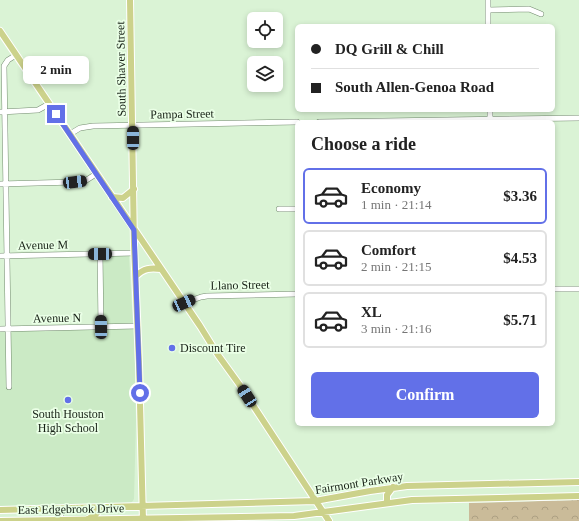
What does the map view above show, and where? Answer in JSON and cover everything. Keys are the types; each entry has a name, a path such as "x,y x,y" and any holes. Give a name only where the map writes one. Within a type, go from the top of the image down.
{"main road":[{"name":"South Shaver Street","path":"130,0 135,253 143,520"},
{"path":"0,31 329,521"},
{"path":"112,197 123,198 134,189"},
{"path":"136,276 146,268 161,269"},
{"name":"Fairmont Parkway","path":"143,506 315,501 393,487 424,485 579,482"},
{"path":"529,484 530,497"},
{"path":"387,503 387,495 393,487"},
{"name":"Fairmont Parkway","path":"143,520 294,516 412,500 579,496"},
{"path":"246,503 247,517"},
{"name":"East Edgebrook Drive","path":"0,510 143,506"},
{"path":"87,520 97,512 98,507"},
{"name":"East Edgebrook Drive","path":"0,521 143,520"}],"street":[{"path":"488,0 488,24"},
{"path":"488,10 529,9 541,14"},
{"path":"9,387 7,256 3,184 2,112 4,66 8,60 16,55"},
{"path":"2,112 38,110 49,104"},
{"path":"520,120 579,118"},
{"name":"Pampa Street","path":"70,134 86,126 295,122"},
{"path":"3,184 85,181 96,174"},
{"path":"279,209 295,209"},
{"name":"Avenue M","path":"0,256 135,253"},
{"path":"100,254 101,327"},
{"path":"555,289 579,288"},
{"name":"Llano Street","path":"184,303 201,296 295,294"},
{"name":"Avenue N","path":"0,329 138,326"},
{"path":"61,508 61,521"}],"shaded area":[{"path":"102,256 129,256 133,324 102,325"},
{"name":"South Houston High School","path":"134,328 136,421 134,499 132,502 129,504 0,508 0,331 6,332 11,379 11,333 13,331"}],"green space":[{"path":"579,500 579,521 469,521 469,503"}],"place":[{"name":"Discount Tire","path":"172,348"},
{"name":"South Houston High School","path":"68,400"}],"route":[{"path":"56,114 134,230 140,393"}]}
